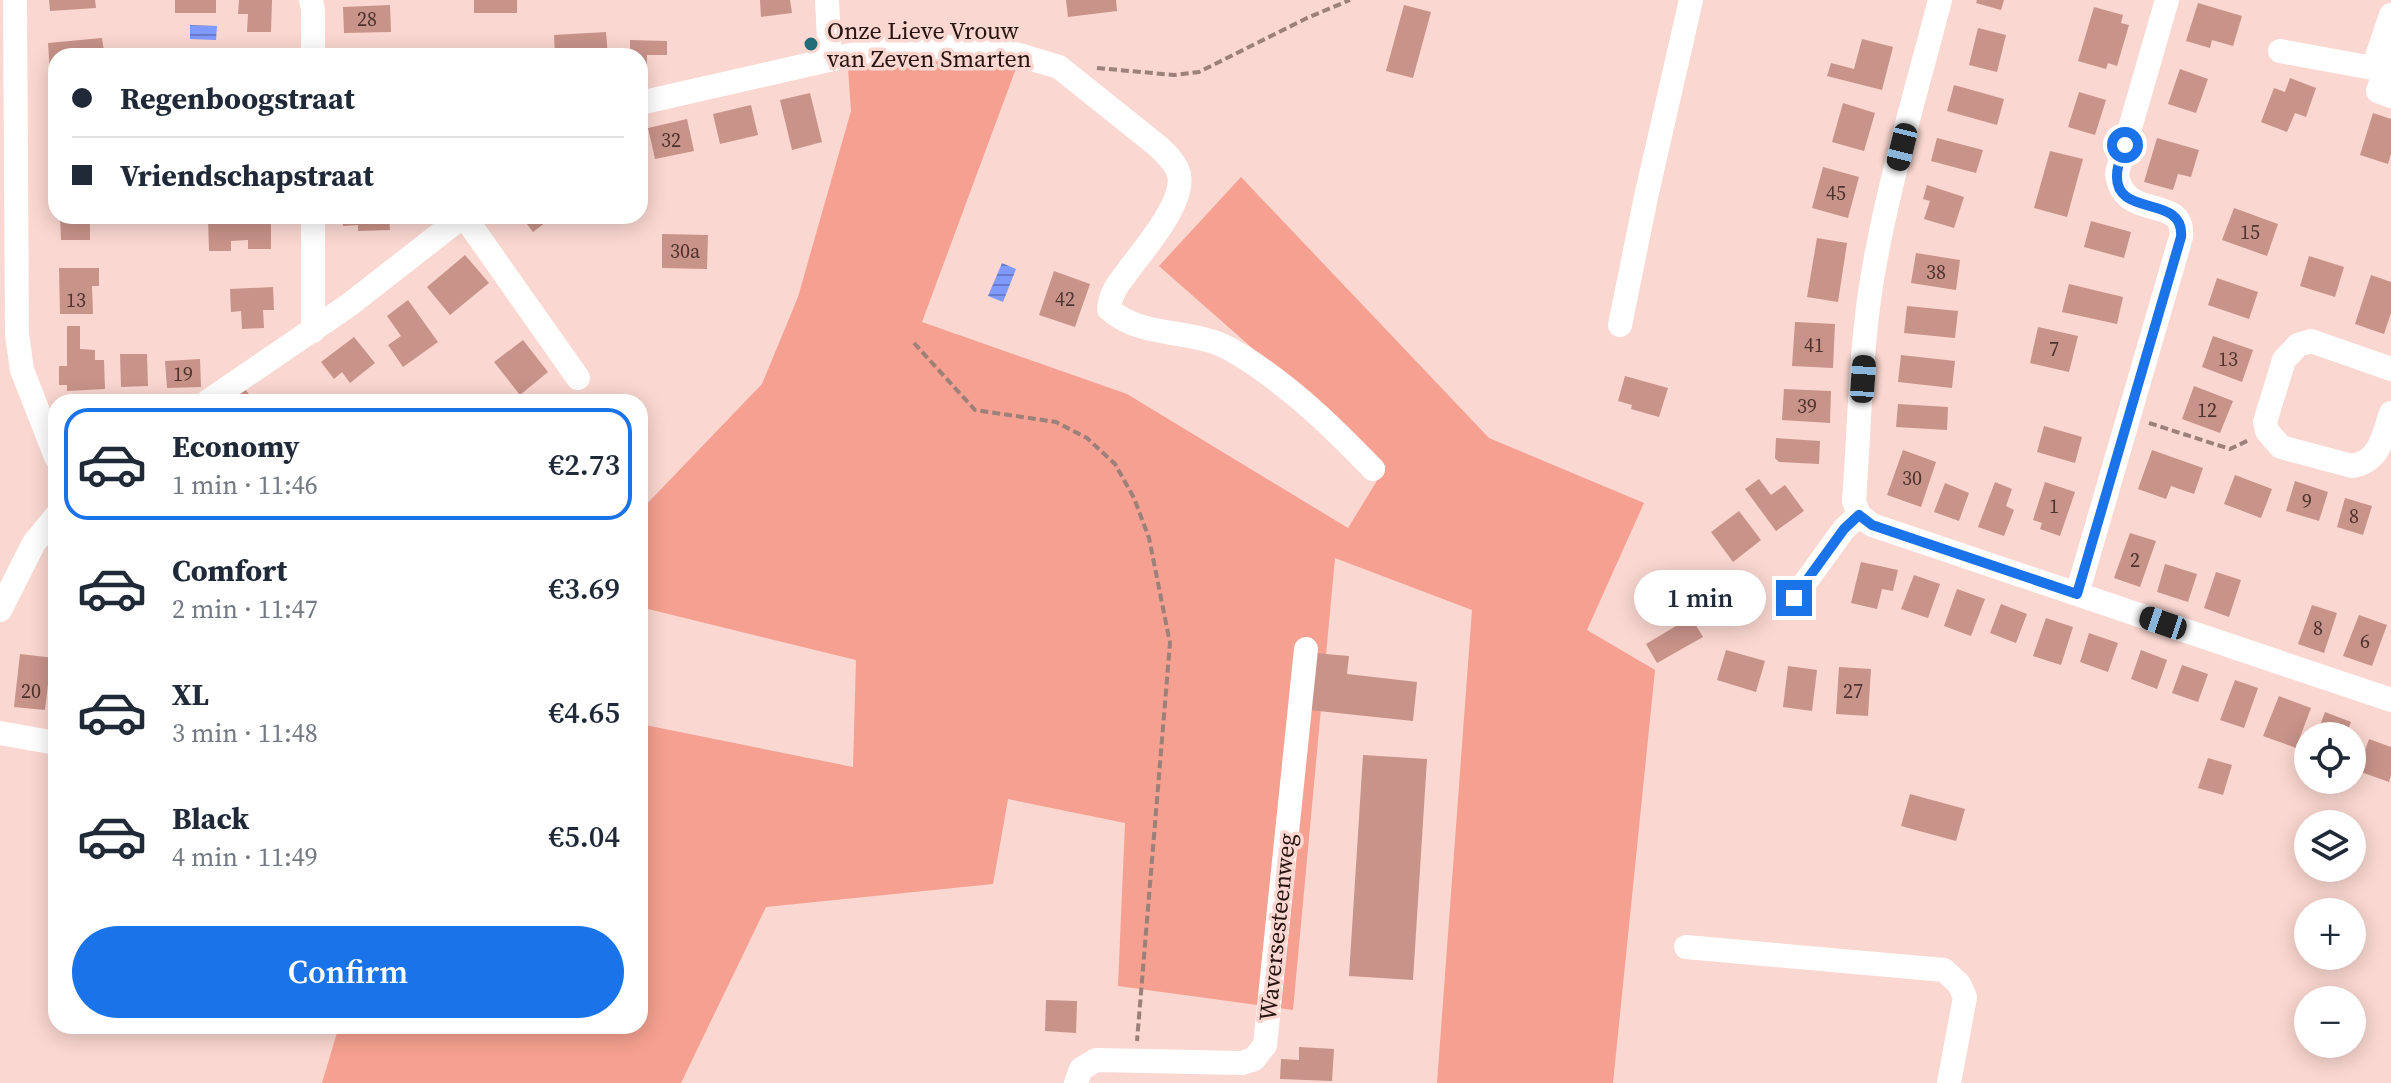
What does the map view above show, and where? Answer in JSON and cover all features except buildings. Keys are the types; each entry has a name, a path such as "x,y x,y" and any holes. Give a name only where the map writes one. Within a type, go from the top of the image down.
{"street":[{"path":"15,0 8,138 17,334 11,372 48,442"},
{"path":"311,0 313,48"},
{"path":"827,0 830,59"},
{"path":"1620,325 1691,0"},
{"path":"1940,0 1874,269 1866,328 1854,501 1859,515 1872,525 2391,700"},
{"path":"2077,594 2181,237 2182,227 2178,217 2132,201 2118,185 2117,173 2167,0"},
{"path":"2280,51 2373,68 2391,15"},
{"path":"648,101 830,59 906,46 983,48 1059,67 1159,147 1172,159 1179,174 1179,189 1173,208 1114,290 1109,309 1119,318 1214,342 1241,355 1322,416 1373,469"},
{"path":"2391,54 2378,91 2391,96"},
{"path":"313,224 313,331"},
{"path":"219,394 349,305 454,224"},
{"path":"470,224 578,378"},
{"path":"2391,369 2311,341 2298,345 2284,360 2265,422 2267,431 2281,447 2352,466 2364,465 2379,449 2391,413"},
{"path":"1794,598 1844,529 1859,515"},
{"path":"0,610 7,578 48,526"},
{"name":"Waversesteenweg","path":"1076,1083 1081,1069 1096,1060 1242,1063 1254,1059 1265,1045 1306,649"},
{"path":"0,733 48,742"},
{"path":"1686,947 1944,970 1959,984 1965,997 1949,1083"}],"path":[{"path":"1095,67 1174,75 1199,72 1350,0"},
{"path":"914,343 975,410 1056,422 1087,438 1115,464 1134,498 1149,538 1170,643 1136,1061"},
{"path":"2128,415 2230,449 2267,431"}],"shaded area":[{"path":"918,61 1018,63 922,322 1127,394 1348,528 1386,466 1159,266 1241,177 1489,438 1644,503 1587,630 1655,670 1613,1083 1437,1083 1472,610 1335,558 1293,1010 1118,986 1125,823 1008,799 993,884 766,907 681,1083 322,1083 337,1034 648,1034 648,726 853,767 856,660 648,609 648,503 762,384 798,297 851,111 848,68"}],"water":[{"path":"190,25 217,26 216,40 190,39"},
{"path":"1002,263 1016,269 1003,302 988,296"}],"place":[{"name":"Onze Lieve Vrouw van Zeven Smarten","path":"811,44"}],"route":[{"path":"1794,598 1844,529 1859,515 1872,525 2077,594 2181,237 2182,227 2178,217 2132,201 2118,185 2117,173 2125,145"}]}
